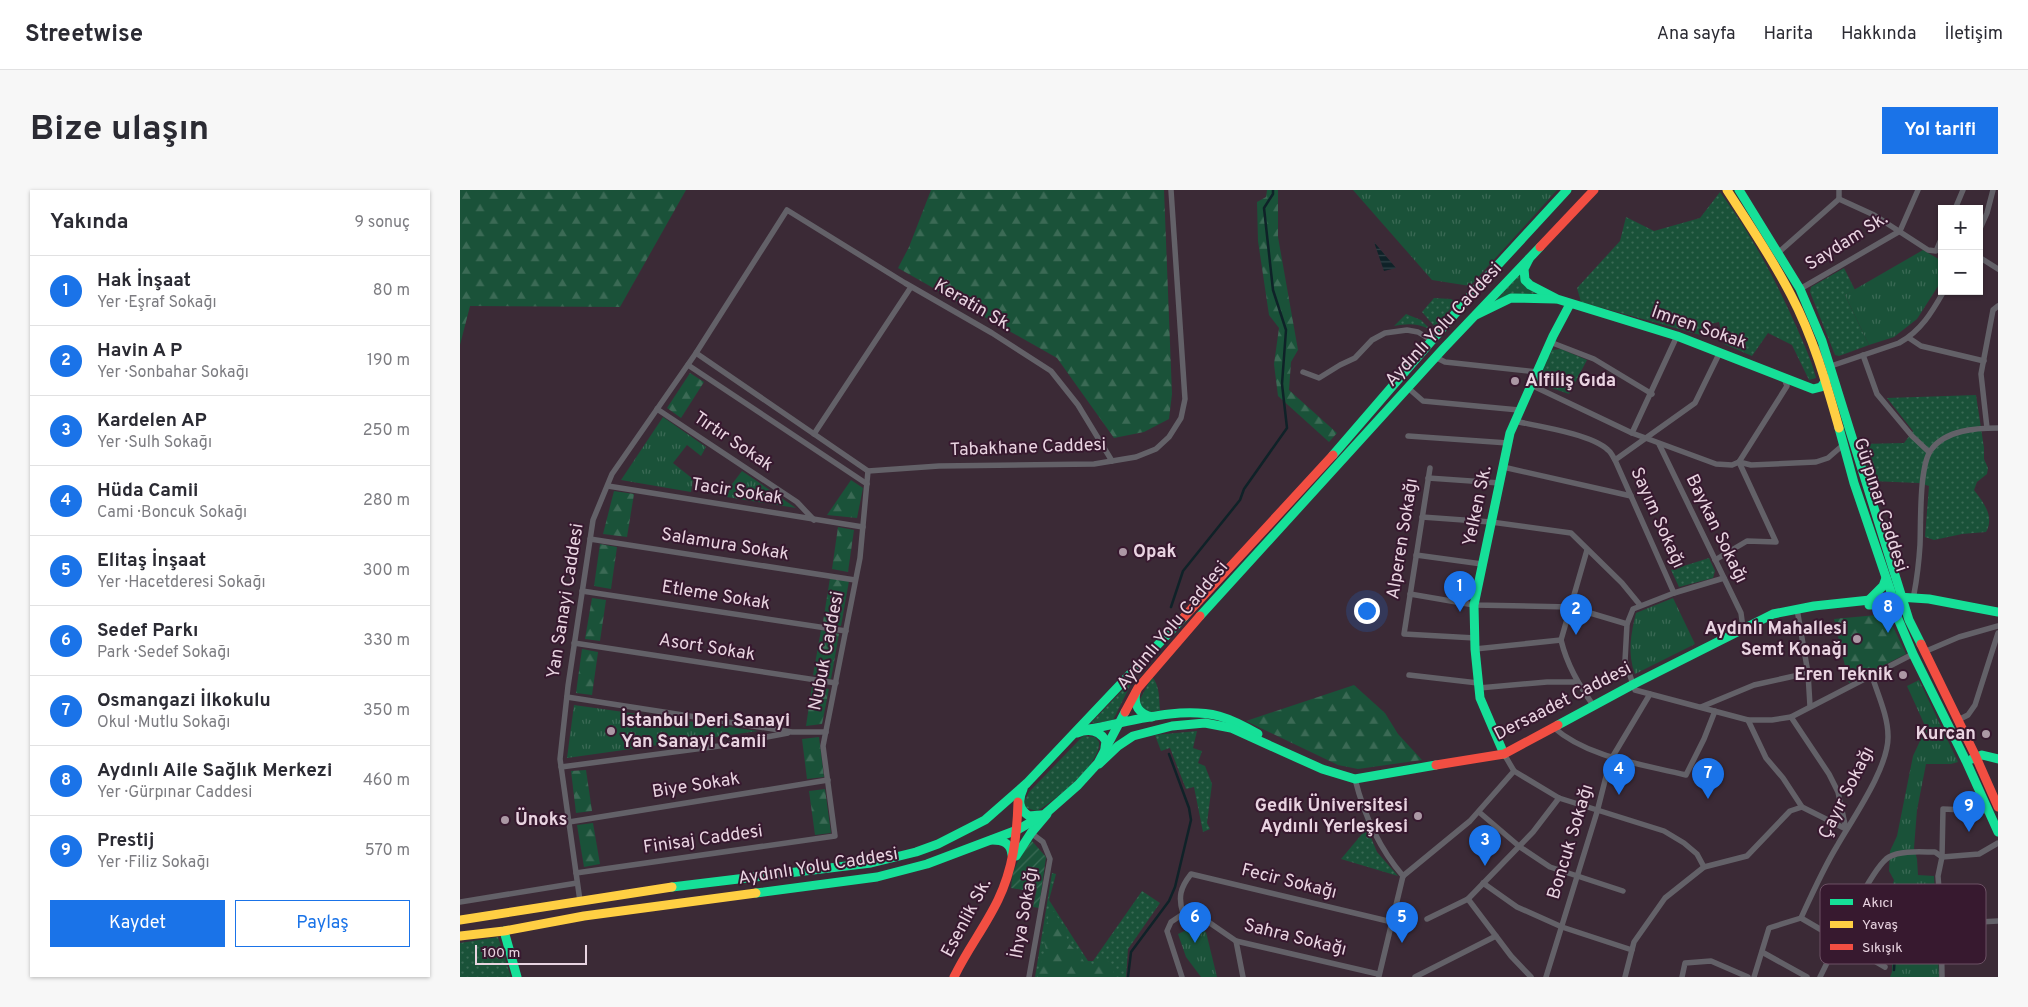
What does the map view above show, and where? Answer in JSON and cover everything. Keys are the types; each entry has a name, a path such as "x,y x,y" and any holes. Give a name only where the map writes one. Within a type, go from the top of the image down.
{"main road":[{"name":"Aydınlı Yolu Caddesi","path":"460,920 672,887 892,859 938,844 963,832 994,812 1027,783 1075,735 1354,432 1502,259 1567,190"},
{"name":"Aydınlı Yolu Caddesi","path":"460,936 504,931 584,916 877,878 927,864 989,841 1017,830 1045,814 1078,786 1104,754 1138,688 1208,607 1435,357 1594,190"},
{"name":"Gürpınar Caddesi","path":"1727,190 1791,296 1811,340 1826,382 1843,445 1896,614 1913,654 1998,832"},
{"name":"Gürpınar Caddesi","path":"1739,190 1800,289 1831,366 1908,616 1998,807"},
{"name":"İmren Sokak","path":"1533,252 1524,269 1525,280 1530,285 1557,299 1721,351 1823,392 1831,400"},
{"name":"İmren Sokak","path":"1474,316 1511,298 1557,299"},
{"name":"Yelken Sk.","path":"1504,754 1480,698 1475,649 1474,605 1514,421 1550,342 1570,304"},
{"path":"1813,389 1821,387 1826,382 1831,366"},
{"path":"1869,600 1883,586 1886,578"},
{"path":"1898,582 1914,594 1929,599"},
{"name":"Dersaadet Caddesi","path":"1078,786 1107,756 1134,736 1172,726 1205,723 1218,724 1248,735 1339,775 1355,779 1504,754 1632,684 1773,614 1829,604 1902,598 1911,600 1929,599 1998,612"},
{"path":"1891,600 1908,616 1915,605 1929,599"},
{"name":"Dersaadet Caddesi","path":"1829,604 1887,605 1896,614"},
{"path":"1138,688 1135,696 1137,708 1147,716 1160,717"},
{"name":"Dersaadet Caddesi","path":"1075,735 1089,730 1160,717 1199,714 1213,715 1252,730 1302,759"},
{"path":"1089,730 1095,730 1103,736 1106,741 1104,754"},
{"path":"1966,762 1976,757 1986,756 1998,760"},
{"path":"1027,783 1019,796 1020,809 1030,816 1045,814"},
{"name":"Esenlik Sk.","path":"1007,874 1030,833 1062,800"},
{"name":"Esenlik Sk.","path":"954,977 966,951 999,899 1012,860 1017,830 1018,802"},
{"path":"989,841 1001,840 1010,845 1012,860"},
{"path":"501,915 517,977"}],"street":[{"name":"Tabakhane Caddesi","path":"868,470 939,466 1094,464 1136,457 1156,449 1169,437 1181,418 1185,399 1171,190"},
{"path":"1778,253 1839,199 1839,190"},
{"name":"Saydam Sk.","path":"1800,289 1900,231 1918,190"},
{"path":"1957,205 1963,190"},
{"path":"1983,222 1993,190"},
{"path":"1839,199 1874,215 1928,250 1936,251 1938,246"},
{"name":"Keratin Sk.","path":"788,210 911,287 992,332 1051,371 1078,405 1112,461"},
{"name":"Yan Sanayi Caddesi","path":"580,901 560,759 574,643 593,520 612,474 696,353 788,210"},
{"path":"1983,259 1998,269"},
{"path":"814,434 911,287"},
{"path":"1811,340 1831,366 1890,347 1909,338 1930,316 1942,295"},
{"path":"1987,428 1981,374 1993,310 1998,306"},
{"path":"1303,372 1319,378 1355,358 1372,340 1385,333 1407,330 1418,332 1431,340"},
{"path":"1632,433 1678,336"},
{"path":"1909,338 1921,346 1984,361"},
{"path":"1550,342 1594,359 1652,394"},
{"name":"Sayım Sokağı","path":"1674,593 1615,460 1695,403 1721,351"},
{"path":"696,353 868,470"},
{"path":"1863,355 1877,394 1912,436 1929,452"},
{"path":"1435,357 1445,362 1537,372"},
{"path":"688,364 867,484"},
{"path":"1531,385 1646,439 1716,464 1732,465 1739,462 1787,386 1784,377"},
{"path":"1408,387 1423,400 1519,410"},
{"name":"Tırtır Sokak","path":"657,409 797,502 814,520"},
{"path":"1514,421 1559,430 1590,440 1608,450 1615,460"},
{"path":"1914,594 1925,463 1929,452 1938,443 1954,434 1998,427"},
{"path":"1408,436 1508,443"},
{"name":"Baykan Sokağı","path":"1659,444 1741,613 1743,628"},
{"path":"1739,462 1752,465 1816,462 1828,458 1843,445"},
{"path":"1715,560 1747,542 1776,542 1739,462"},
{"path":"1503,467 1631,496"},
{"name":"Alperen Sokağı","path":"1430,468 1404,634 1475,638"},
{"name":"Nubuk Caddesi","path":"835,836 824,746 855,580 863,527 868,470"},
{"path":"1428,478 1500,483"},
{"name":"Tacir Sokak","path":"608,486 863,527"},
{"path":"1422,517 1491,522 1570,533 1622,583 1640,605"},
{"name":"Salamura Sokak","path":"590,539 855,580"},
{"path":"1587,550 1561,640 1564,653 1577,682 1593,705"},
{"path":"1416,555 1482,564"},
{"path":"1724,578 1674,593 1633,609 1626,624 1625,661 1635,690 1748,720 1772,720 1791,717 1913,654"},
{"name":"Etleme Sokak","path":"582,591 846,631"},
{"path":"1410,594 1474,605 1570,607 1626,624"},
{"path":"1797,609 1808,673 1810,706"},
{"path":"1924,652 1958,637 1998,626"},
{"path":"1958,720 1968,715 1975,705 1998,633"},
{"path":"1475,649 1561,640"},
{"name":"Asort Sokak","path":"574,643 836,683"},
{"path":"1700,708 1754,685 1808,673"},
{"path":"1409,675 1478,686 1577,682"},
{"name":"Çayır Sokağı","path":"1801,918 1819,879 1879,771 1888,746 1889,734 1872,676"},
{"name":"Boncuk Sokağı","path":"1546,977 1612,757 1650,694"},
{"path":"567,697 792,732 826,732"},
{"path":"1553,727 1566,737 1592,750 1612,757 1686,775 1704,739 1715,711"},
{"path":"1791,717 1830,774 1838,792 1846,830"},
{"path":"1748,720 1766,758 1783,778 1802,807 1846,830"},
{"path":"561,767 719,746 792,732"},
{"path":"1504,754 1514,771 1559,798 1597,812 1664,831 1684,843 1697,854 1704,867"},
{"path":"1379,976 1403,876 1479,812 1514,771"},
{"path":"1355,779 1358,793 1379,844 1403,876"},
{"name":"Biye Sokak","path":"569,822 828,780"},
{"path":"1427,919 1468,899 1520,847 1559,798"},
{"path":"1625,977 1634,942 1665,898 1704,867 1747,856 1790,811 1802,807"},
{"path":"1939,884 1938,876 1942,858 1943,810 1988,811"},
{"path":"1479,812 1520,847 1550,867 1623,891"},
{"name":"İhya Sokağı","path":"1029,977 1050,859 1043,842 1030,833"},
{"name":"Finisaj Caddesi","path":"576,873 835,836"},
{"path":"1869,884 1884,861 1891,856 1916,852 1935,852 1942,858 1979,854 1998,843"},
{"name":"Fecir Sokağı","path":"1183,914 1180,893 1183,884 1191,874 1392,922"},
{"path":"460,902 577,883"},
{"path":"1483,883 1517,907 1562,927 1632,950"},
{"path":"1468,899 1511,956 1531,977"},
{"name":"Sahra Sokağı","path":"1183,914 1194,912 1236,941 1379,976"},
{"path":"1182,977 1167,931 1171,922 1183,914"},
{"path":"1754,977 1769,928 1801,918 1820,928"},
{"path":"1415,977 1496,936"},
{"path":"1236,941 1242,977"},
{"path":"1762,952 1806,977"},
{"path":"1682,977 1685,963 1711,960 1748,977"},
{"path":"1820,977 1826,964"},
{"path":"1942,964 1942,977"}],"green space":[{"path":"460,190 686,190 620,307 470,306 460,345"},
{"path":"931,190 1164,190 1172,394 1169,419 1144,432 1114,438 1057,358 898,268 909,247"},
{"path":"1267,190 1278,190 1278,237 1298,350 1291,362 1289,390 1337,433 1329,442 1278,396 1274,364 1279,328 1269,315 1258,241 1257,202 1266,197"},
{"path":"1353,190 1557,190 1470,286 1432,280"},
{"path":"1720,192 1742,224 1772,275 1797,328 1816,378 1809,380 1792,345 1768,333 1752,356 1724,344 1719,322 1706,325 1704,336 1581,302 1577,288 1620,241 1626,217 1654,231 1700,218"},
{"path":"1923,250 1938,259 1938,286 1917,319 1894,337 1869,345 1845,295"},
{"path":"1844,268 1855,290 1845,295 1869,345 1839,356 1835,355 1810,292 1811,287"},
{"path":"1521,273 1525,286 1544,297 1495,302"},
{"path":"1434,298 1451,299 1456,302 1435,327 1422,312"},
{"path":"1406,314 1421,320 1428,327 1410,324 1394,326"},
{"path":"1561,349 1587,360 1569,394 1537,383 1552,350"},
{"path":"690,373 704,382 681,418 667,408"},
{"path":"1976,395 1984,459 1988,468 1987,474 1977,482 1974,490 1989,515 1988,526 1986,532 1962,534 1934,540 1925,537 1929,486 1919,483 1871,481 1861,444 1904,443 1913,431 1887,398"},
{"path":"663,417 706,447 701,456 687,445 673,463 693,479 691,492 621,480"},
{"path":"742,471 796,508 727,497 732,484"},
{"path":"851,480 863,488 857,518 827,515"},
{"path":"614,491 634,494 627,537 603,534"},
{"path":"838,527 854,530 848,572 832,569"},
{"path":"600,544 617,547 611,589 594,586"},
{"path":"1709,558 1715,571 1713,578 1679,587 1671,570"},
{"path":"830,578 849,581 841,626 823,622"},
{"path":"592,598 606,600 600,641 585,639"},
{"path":"1673,598 1695,644 1635,674 1630,651 1636,613"},
{"path":"1887,614 1906,654 1849,683 1834,619"},
{"path":"821,630 839,634 831,679 813,675"},
{"path":"582,649 598,652 592,695 576,693"},
{"path":"1152,677 1158,688 1160,710 1146,713 1139,701"},
{"path":"1919,680 1958,762 1951,764 1926,764 1917,810 1914,848 1918,875 1934,876 1935,884 1893,884 1894,880 1889,871 1890,851 1897,836 1913,756 1926,728 1907,686"},
{"path":"1131,681 1113,720 1092,722"},
{"path":"1354,685 1385,713 1398,734 1422,760 1358,769 1338,765 1246,721"},
{"path":"812,686 829,689 822,724 806,726"},
{"path":"574,705 758,731 567,758"},
{"path":"1197,731 1193,748 1202,751 1198,763 1205,766 1212,784 1207,823 1210,829 1203,832 1194,787 1186,789 1170,748 1161,751 1155,735"},
{"path":"1083,736 1095,737 1099,742 1098,751 1093,761 1076,781 1055,799 1037,811 1026,808 1024,802 1029,792"},
{"path":"819,737 824,777 807,779 802,739"},
{"path":"586,770 592,811 576,813 571,771"},
{"path":"825,789 831,833 815,835 809,791"},
{"path":"593,823 600,864 584,867 577,825"},
{"path":"1367,828 1377,852 1398,876 1341,859"},
{"path":"1028,840 1032,841 1046,857 1039,908 1033,907 1037,888 1024,886 1023,890 1011,888 1013,872"},
{"path":"1052,873 1056,874 1049,900 1088,961 1093,961 1142,891 1160,903 1128,949 1126,977 1035,977"},
{"path":"1050,911 1054,911 1069,944 1085,963 1094,965 1102,960 1108,961 1116,977 1038,977 1042,958 1047,954 1043,937"},
{"path":"1195,926 1206,932 1217,977 1201,977 1186,957 1178,934"},
{"path":"498,937 511,977 460,977 460,943"},
{"path":"1892,964 1938,964 1939,977 1890,977"}],"water":[{"path":"1374,242 1396,268 1384,271"}],"waterway":[{"path":"1171,607 1183,571 1240,500 1244,489 1287,428 1282,384 1286,330 1273,290 1264,208 1273,194 1273,190"},
{"path":"1128,977 1131,952 1169,901 1175,887 1191,820 1189,808 1169,754"},
{"path":"1894,964 1894,970"}],"traffic: fast":[{"path":"1333,455 1485,279 1567,190"},
{"path":"1739,190 1800,289 1822,341 1909,620 1921,644"},
{"path":"1200,616 1443,349 1540,247"},
{"path":"1529,259 1524,269 1525,280 1530,285 1557,299 1677,336 1813,389 1821,387 1827,379"},
{"path":"1476,315 1511,298 1555,299"},
{"path":"1504,754 1480,698 1475,649 1474,605 1510,433 1553,336 1570,304"},
{"path":"1839,428 1854,483 1891,592 1896,614 1913,654 1966,761 1998,832"},
{"path":"1869,600 1883,586 1886,578"},
{"path":"1558,725 1632,685 1773,614 1814,606 1898,597 1929,599 1998,612"},
{"path":"1869,605 1887,605 1895,613"},
{"path":"672,887 871,863 916,852 938,844 985,820 1027,783 1184,617"},
{"path":"1136,692 1136,705 1140,711 1152,717"},
{"path":"756,893 877,877 927,864 1017,830 1045,814 1078,785 1098,763 1125,712"},
{"path":"1089,729 1154,716 1203,713 1219,716 1258,734"},
{"path":"1099,764 1118,746 1133,736 1172,726 1205,723 1231,728 1322,769 1355,779 1436,765"},
{"path":"1077,733 1090,730 1097,732 1106,741 1105,748"},
{"path":"1972,759 1982,755 1998,759"},
{"path":"1023,789 1020,804 1025,813 1029,816 1041,815"},
{"path":"1016,856 1031,833 1047,814"},
{"path":"992,840 1006,843 1012,855"},
{"path":"504,931 517,977"}],"traffic: slow":[{"path":"1727,190 1768,254 1799,311 1818,360 1839,428"},
{"path":"460,920 672,887"},
{"path":"460,936 504,931 584,916 756,893"}],"traffic: jam":[{"path":"1540,247 1594,190"},
{"path":"1184,617 1333,455"},
{"path":"1125,712 1138,688 1200,616"},
{"path":"1921,644 1998,807"},
{"path":"1436,765 1504,754 1558,725"},
{"path":"954,977 993,910 1003,888 1011,864 1017,827 1018,802"}],"place":[{"name":"Alfiliş Gıda","path":"1515,381"},
{"name":"Opak","path":"1123,552"},
{"name":"Hak İnşaat","path":"1460,612"},
{"name":"Aydınlı Aile Sağlık Merkezi","path":"1888,633"},
{"name":"Havin A P","path":"1576,635"},
{"name":"Aydınlı Mahallesi Semt Konağı","path":"1857,639"},
{"name":"Eren Teknik","path":"1903,675"},
{"name":"İstanbul Deri Sanayi Yan Sanayi Camii","path":"611,731"},
{"name":"Kurcan","path":"1986,734"},
{"name":"Hüda Camii","path":"1619,795"},
{"name":"Osmangazi İlkokulu","path":"1708,799"},
{"name":"Gedik Üniversitesi Aydınlı Yerleşkesi","path":"1418,816"},
{"name":"Ünoks","path":"505,820"},
{"name":"Prestij","path":"1969,832"},
{"name":"Kardelen AP","path":"1485,866"},
{"name":"Sedef Parkı","path":"1195,943"},
{"name":"Elitaş İnşaat","path":"1402,943"}]}
